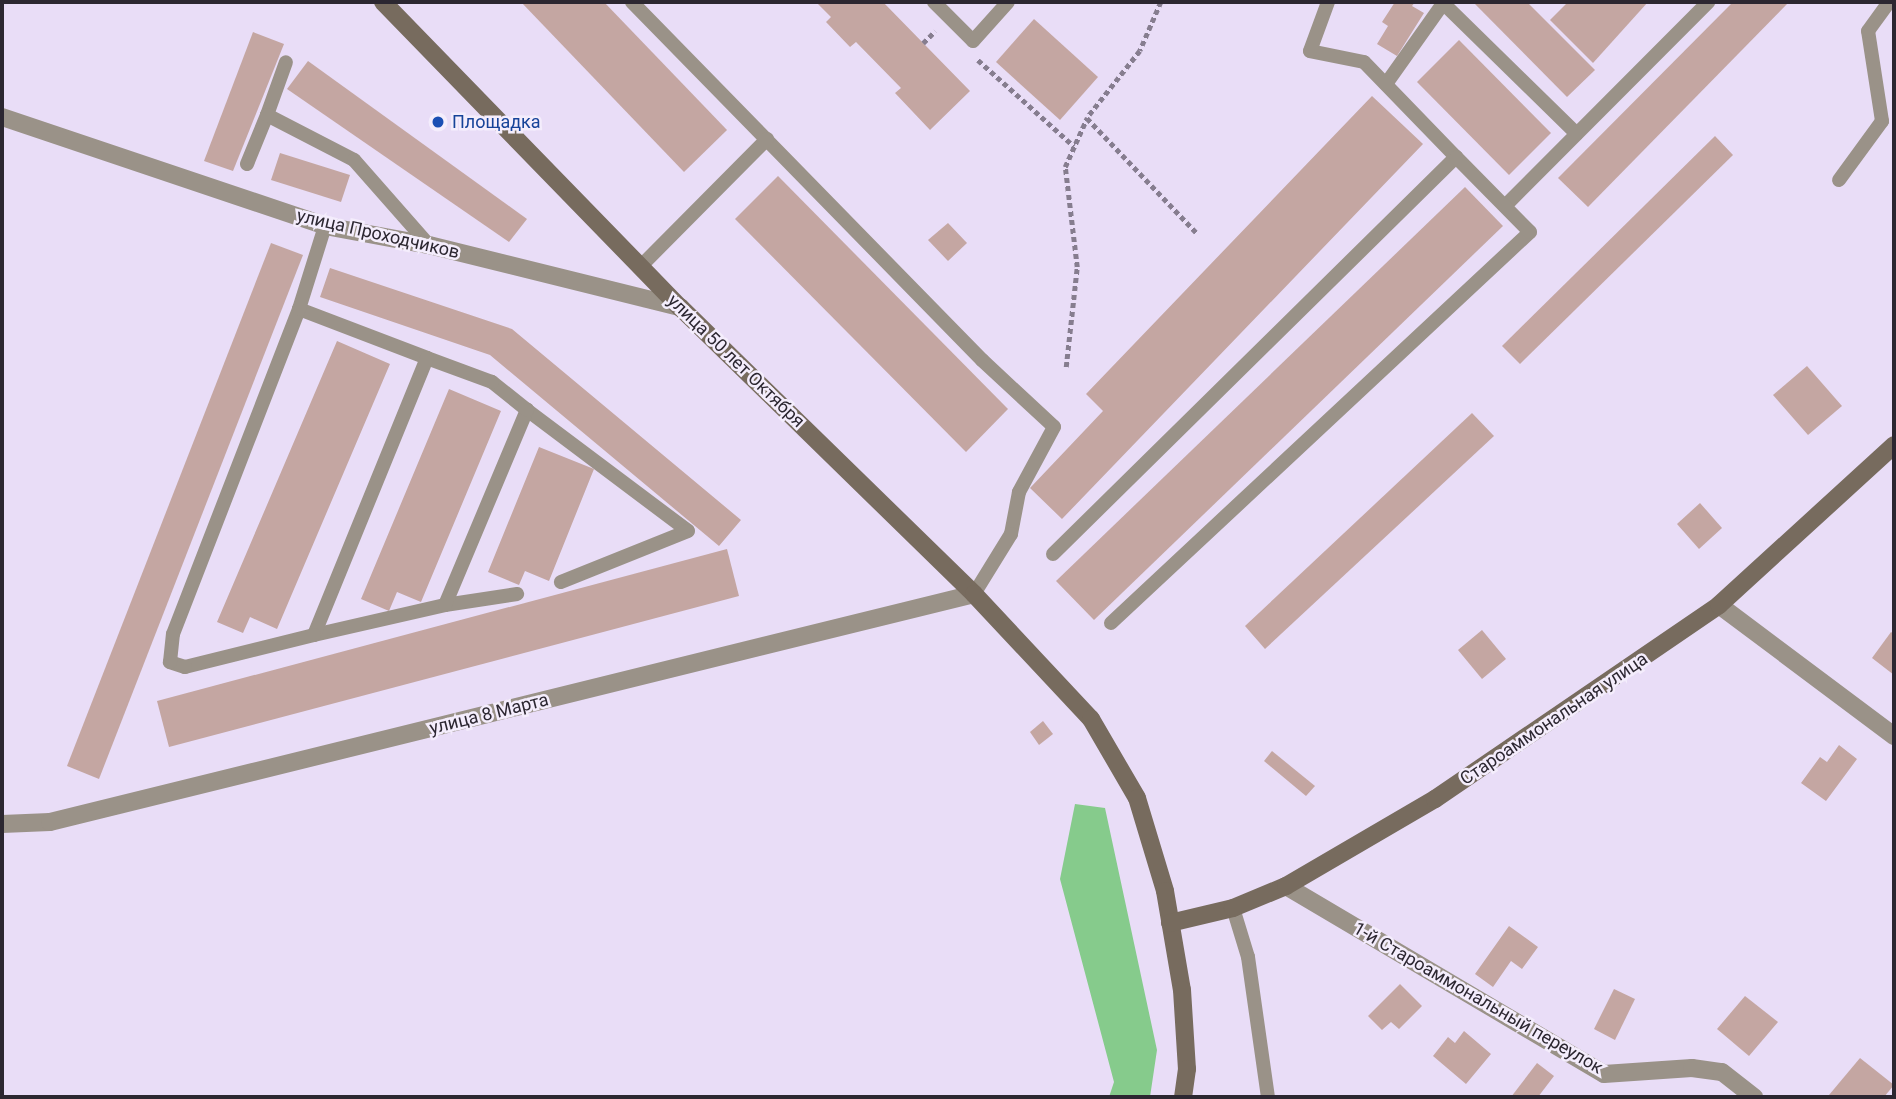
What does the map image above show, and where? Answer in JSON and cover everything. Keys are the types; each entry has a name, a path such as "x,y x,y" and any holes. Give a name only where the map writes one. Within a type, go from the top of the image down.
{"main road":[{"name":"улица 50 лет Октября","path":"383,2 680,307 974,594 1091,719 1137,798 1170,923 1182,990 1187,1069 1183,1097"},
{"name":"Староаммональная улица","path":"1170,923 1233,908 1286,886 1435,799 1719,605 1894,445"}],"street":[{"name":"улица Проходчиков","path":"2,117 325,226 429,245 680,307"},
{"name":"улица 8 Марта","path":"2,824 50,822 974,594"},
{"path":"1719,605 1894,736"},
{"name":"1-й Староаммональный переулок","path":"1286,886 1604,1074 1692,1068 1722,1072 1754,1097"}],"lane":[{"path":"632,2 1054,427 1019,492 1011,534 974,594"},
{"path":"934,2 973,41 1009,2"},
{"path":"1111,623 1530,232 1364,62 1310,51 1328,2"},
{"path":"1505,206 1708,2"},
{"path":"1839,180 1882,121 1868,31 1889,2"},
{"path":"1386,84 1444,3 1577,134"},
{"path":"247,164 286,62"},
{"path":"267,115 355,160 429,245"},
{"path":"640,266 767,139"},
{"path":"1053,554 1456,157"},
{"path":"325,226 299,309 173,634 170,662 185,667 445,605 517,594"},
{"path":"299,309 492,382 688,531 562,582"},
{"path":"314,635 427,358"},
{"path":"445,605 527,410"},
{"path":"1233,908 1248,957 1268,1097"}],"path":[{"path":"1066,367 1077,267 1065,167 1087,118 1140,51 1161,2"},
{"path":"992,73 1074,146"},
{"path":"1087,118 1196,232"}],"green space":[{"path":"1075,804 1105,808 1157,1050 1150,1097 1109,1097 1114,1082 1060,879"}],"building":[{"path":"521,2 604,2 727,130 684,172"},
{"path":"816,2 883,2 970,91 930,130 895,93 901,88 856,42 850,47 826,22 831,17"},
{"path":"1395,2 1415,2 1412,6 1424,13 1397,56 1377,44 1388,26 1382,22"},
{"path":"1473,2 1527,2 1595,70 1567,97"},
{"path":"1568,2 1648,2 1593,63 1550,20"},
{"path":"1733,2 1789,2 1588,207 1558,178"},
{"path":"1034,19 1098,77 1060,120 996,62"},
{"path":"253,32 284,44 233,171 204,161"},
{"path":"1459,40 1551,133 1509,175 1417,82"},
{"path":"308,61 527,219 509,242 287,89"},
{"path":"1372,96 1423,144 1062,519 1030,488 1103,411 1086,394"},
{"path":"1715,136 1733,155 1520,364 1502,346"},
{"path":"280,153 350,175 341,202 271,180"},
{"path":"778,176 1008,409 966,452 735,219"},
{"path":"1465,187 1503,226 1094,620 1056,581"},
{"path":"948,223 967,243 948,261 928,240"},
{"path":"271,243 303,255 99,779 67,766"},
{"path":"330,268 512,329 741,520 719,546 490,355 320,297"},
{"path":"337,341 390,364 277,629 250,617 243,633 217,622"},
{"path":"1807,366 1842,406 1808,435 1773,395"},
{"path":"449,389 501,411 421,602 397,592 389,611 361,599"},
{"path":"1472,413 1494,436 1265,649 1245,626"},
{"path":"539,447 594,469 549,581 525,571 519,585 488,572"},
{"path":"1700,503 1722,528 1699,549 1677,524"},
{"path":"727,549 739,596 169,747 157,701"},
{"path":"1482,630 1506,659 1482,679 1458,650"},
{"path":"1891,632 1894,634 1894,675 1872,658"},
{"path":"1043,721 1053,734 1039,745 1030,732"},
{"path":"1839,745 1857,759 1826,801 1801,783 1820,757 1827,762"},
{"path":"1272,751 1315,786 1306,796 1264,761"},
{"path":"1509,926 1538,947 1522,969 1511,961 1493,987 1475,974"},
{"path":"1400,984 1422,1006 1399,1029 1391,1022 1382,1030 1368,1016"},
{"path":"1614,989 1635,999 1615,1040 1594,1029"},
{"path":"1745,996 1778,1022 1749,1056 1717,1029"},
{"path":"1464,1031 1491,1054 1466,1084 1433,1056 1448,1037 1455,1043"},
{"path":"1860,1058 1894,1085 1884,1097 1829,1095"},
{"path":"1537,1063 1554,1076 1538,1097 1511,1097"}],"place":[{"name":"Площадка","path":"438,122"}]}
